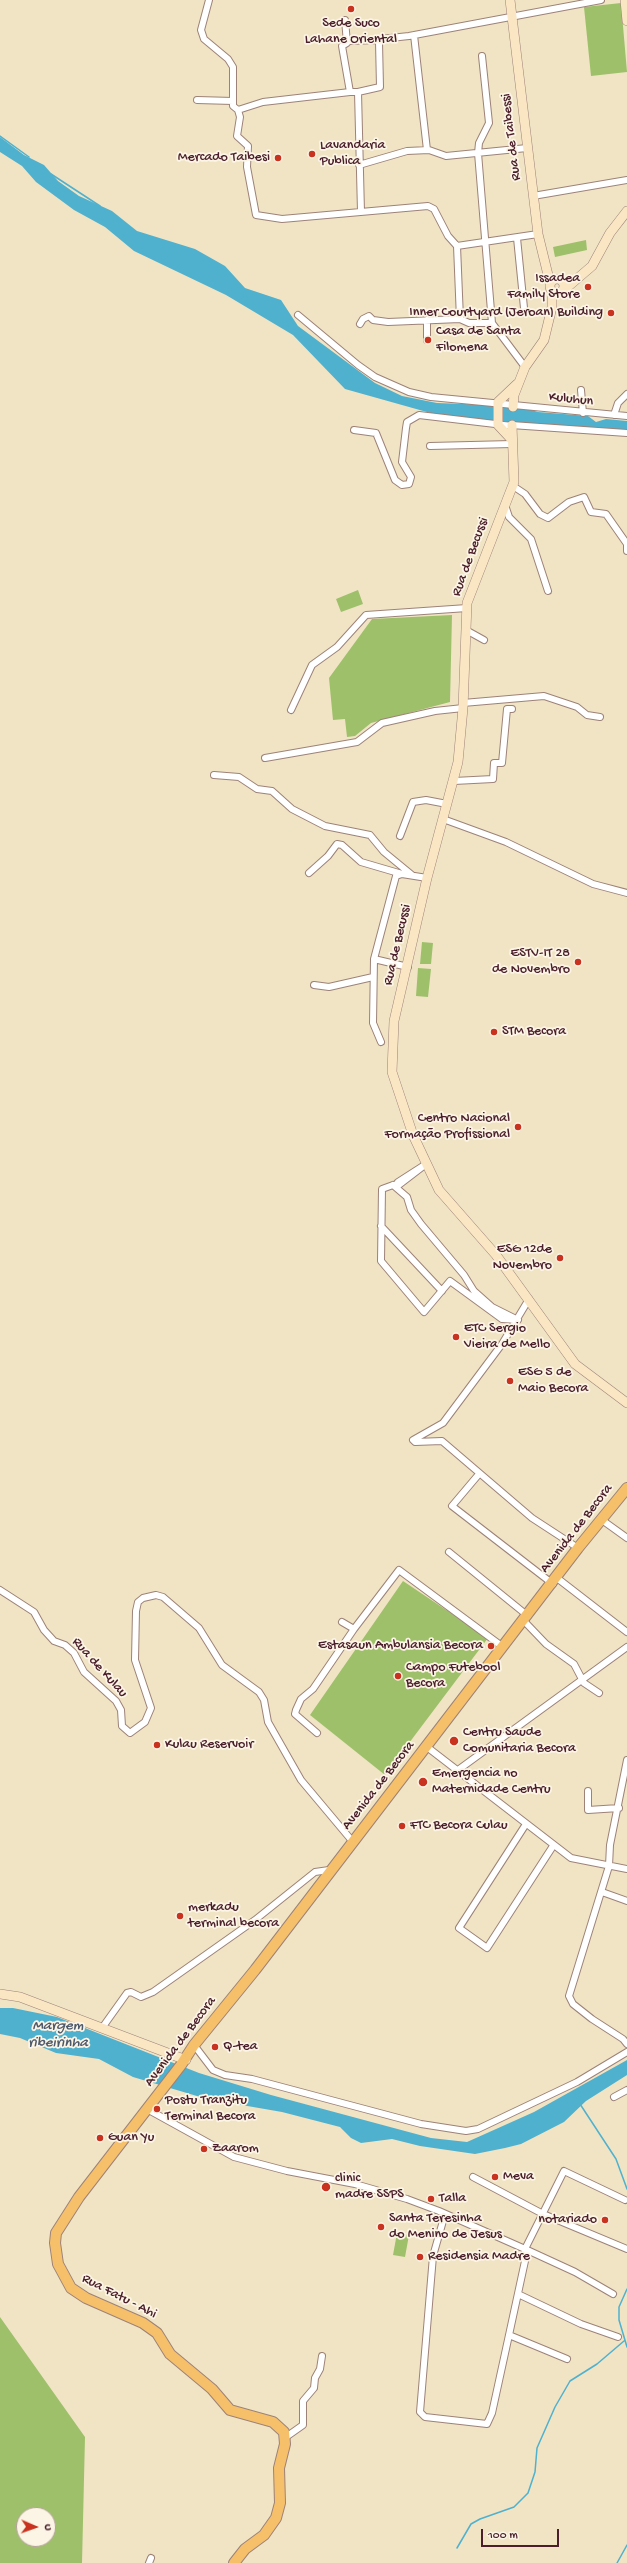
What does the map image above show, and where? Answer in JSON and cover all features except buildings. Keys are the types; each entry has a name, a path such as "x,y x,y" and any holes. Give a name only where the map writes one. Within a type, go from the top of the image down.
{"main road":[{"name":"Avenida de Becora","path":"150,2105 184,2062 194,2045 311,1897 329,1870 353,1842 427,1747 555,1581 578,1548 627,1488"},
{"name":"Rua Fatu - Ahi","path":"150,2105 61,2223 55,2243 56,2258 62,2276 71,2288 80,2295 143,2323 157,2333 170,2354 212,2389 230,2410 273,2422 284,2432 286,2437"},
{"path":"234,2563 245,2549 264,2535 276,2518 280,2503 279,2468 286,2437"}],"street":[{"path":"209,0 201,30 204,39 228,59 232,67 232,101 233,106 238,110 240,117 237,136 248,146 247,167 256,214 282,219 428,206 434,209 448,236 457,246 460,319"},
{"name":"Rua de Taibessi","path":"510,0 538,234 548,269 557,286 544,340 525,368 519,382 513,405"},
{"path":"346,41 379,40 414,35 601,0"},
{"path":"624,0 627,21"},
{"path":"345,20 346,44 342,46 350,92"},
{"path":"414,35 427,150"},
{"path":"238,110 263,102 358,92 380,88 379,40"},
{"path":"482,56 489,118 479,143 478,153 492,323 525,368"},
{"path":"358,92 361,212"},
{"path":"197,100 232,101"},
{"path":"359,165 407,151 427,150 446,156 528,148"},
{"path":"533,196 627,180"},
{"path":"557,286 580,277 592,266 610,233 627,212"},
{"path":"457,246 538,234"},
{"path":"517,238 524,308"},
{"name":"Kuluhun","path":"298,315 375,377 408,392 431,397 583,413 627,416"},
{"path":"360,324 363,319 368,316 381,322 460,319 469,324 492,323"},
{"path":"427,320 427,340"},
{"path":"512,442 498,424 498,403 519,382"},
{"path":"581,390 583,413"},
{"path":"614,415 618,403 627,394"},
{"path":"354,430 376,433 395,480 402,485 411,482 412,477 402,462 408,422 419,415 498,424 627,433"},
{"name":"Rua de Becussi","path":"512,425 513,486 467,608 463,705 458,762 427,878 392,1035 392,1072 397,1092 413,1135 439,1190 488,1245 529,1299 575,1364 627,1403"},
{"path":"430,446 512,442"},
{"path":"513,486 525,494 540,514 548,518 569,502 584,497 591,512 606,514 627,544 627,551"},
{"path":"505,505 509,517 531,540 548,591"},
{"path":"291,710 312,665 337,647 366,615 467,608"},
{"path":"466,630 484,640"},
{"path":"265,758 357,742 382,723 463,705 544,696 577,707 587,715 600,717"},
{"path":"454,781 493,779 494,763 502,763 507,709 512,709"},
{"path":"214,775 239,778 258,789 272,791 292,810 325,826 370,835 384,852 412,875"},
{"path":"400,836 413,802 426,800 447,804"},
{"path":"443,819 506,842 593,884 627,893"},
{"path":"309,873 328,856 337,844 342,845 361,862 402,874 427,878"},
{"path":"381,1042 374,1028 374,959 395,879 398,875 402,874"},
{"path":"374,959 408,967"},
{"path":"314,985 329,987 373,977"},
{"path":"396,1187 398,1182 426,1164 396,1187 382,1189 381,1226 381,1261 424,1312 450,1281 502,1319 518,1320"},
{"path":"396,1187 407,1197 411,1210 464,1275 474,1291 492,1307 518,1320"},
{"path":"381,1226 442,1291"},
{"path":"529,1299 518,1320 443,1423 414,1438 415,1442 442,1441 532,1518 578,1548"},
{"path":"479,1474 452,1506 627,1632"},
{"path":"602,1520 627,1538"},
{"path":"449,1552 526,1618 546,1644 574,1664 582,1679 600,1693"},
{"path":"317,1733 295,1714 301,1699 314,1689 354,1629 399,1570 503,1647"},
{"name":"Rua de Kulau","path":"0,1590 34,1612 44,1630 54,1641 66,1645 74,1653 84,1672 116,1701 121,1710 122,1726 130,1732 145,1722 151,1708 135,1660 136,1611 138,1602 143,1598 156,1595 163,1597 199,1628 222,1665 259,1692 264,1700 268,1722 301,1780 353,1842"},
{"path":"342,1622 354,1629"},
{"path":"458,1770 627,1647"},
{"path":"427,1747 553,1846 571,1858 627,1869"},
{"path":"627,1764 619,1808 610,1845 609,1866 569,1996 573,2004 623,2039 627,2044"},
{"path":"588,1791 588,1810 619,1808"},
{"path":"526,1824 459,1928 487,1948 553,1846"},
{"path":"102,2028 108,2017 127,1993 130,1992 141,1997 153,1992 255,1920 316,1872 329,1870"},
{"path":"602,1892 627,1901"},
{"path":"0,1994 20,1997 102,2028 184,2062"},
{"path":"194,2045 213,2070 225,2075 252,2079 420,2124 466,2131 478,2129 577,2082 627,2052"},
{"path":"614,2097 627,2090"},
{"path":"150,2105 234,2157 287,2171 355,2184 445,2214 575,2272 613,2294"},
{"path":"445,2214 433,2256 420,2414 430,2418 487,2424 492,2413 518,2294 525,2261 525,2249 564,2171 625,2200"},
{"path":"473,2177 543,2214 627,2249"},
{"path":"518,2294 581,2324 618,2337"},
{"path":"509,2335 567,2359"},
{"path":"286,2437 303,2425 303,2401 314,2388 315,2378 320,2369 322,2356"}],"green space":[{"path":"621,3 627,72 591,76 584,7"},
{"path":"586,240 587,250 555,257 553,247"},
{"path":"358,590 363,604 341,612 336,599"},
{"path":"452,615 450,702 371,723 355,736 347,737 345,719 333,720 329,678 372,619"},
{"path":"422,942 433,943 431,964 420,964"},
{"path":"418,968 431,969 428,997 416,996"},
{"name":"Campo Futebool Becora","path":"403,1581 488,1638 385,1775 310,1715"},
{"path":"397,2233 409,2235 405,2257 393,2255"},
{"path":"0,2317 85,2437 82,2563 0,2563"}],"water":[{"path":"0,137 24,155 44,165 58,181 79,196 112,211 137,231 195,249 225,266 245,288 281,300 298,326 375,383 402,396 437,403 518,406 538,412 588,416 596,422 606,419 627,421 627,431 468,419 434,414 345,389 293,335 226,295 134,251 105,227 74,210 36,182 22,166 0,152"},
{"name":"Margem ribeirinha","path":"0,2008 13,2008 57,2017 199,2073 271,2095 431,2138 467,2142 534,2112 627,2060 627,2075 586,2101 564,2122 521,2144 475,2154 420,2146 392,2139 361,2143 351,2138 340,2127 282,2112 207,2099 133,2077 99,2059 56,2053 20,2038 0,2034"}],"waterway":[{"path":"0,136 29,157"},
{"path":"51,174 100,206"},
{"path":"580,2104 616,2159 627,2189"},
{"path":"627,2289 619,2307 619,2320 627,2347"},
{"path":"457,2548 471,2524 480,2519 514,2507 528,2493 535,2472 537,2448 555,2407 570,2381 597,2364 624,2341"},
{"path":"617,2563 627,2545"}],"place":[{"name":"Sede Suco Lahane Oriental","path":"351,9"},
{"name":"Lavandaria Publica","path":"312,154"},
{"name":"Mercado Taibesi","path":"278,158"},
{"name":"Issadea Family Store","path":"588,287"},
{"name":"Inner Courtyard (Jeroan) Building","path":"611,313"},
{"name":"Casa de Santa Filomena","path":"428,340"},
{"name":"ESTV-IT 28 de Novembro","path":"578,962"},
{"name":"STM Becora","path":"494,1032"},
{"name":"Centro Nacional Formação Profissional","path":"518,1127"},
{"name":"ESG 12de Novembro","path":"560,1258"},
{"name":"ETC Sergio Vieira de Mello","path":"456,1337"},
{"name":"ESG 5 de Maio Becora","path":"510,1381"},
{"name":"Estasaun Ambulansia Becora","path":"491,1646"},
{"name":"Campo Futebool Becora","path":"398,1676"},
{"name":"Centru Saude Comunitaria Becora","path":"454,1741"},
{"name":"Kulau Reservoir","path":"157,1745"},
{"name":"Emergencia no Maternidade Centru","path":"423,1782"},
{"name":"FTC Becora Culau","path":"402,1826"},
{"name":"merkadu terminal becora","path":"180,1916"},
{"name":"Q-tea","path":"215,2047"},
{"name":"Postu Tranzitu Terminal Becora","path":"157,2109"},
{"name":"Guan Yu","path":"100,2138"},
{"name":"Zaarom","path":"204,2149"},
{"name":"Meva","path":"495,2177"},
{"name":"clinic madre SSPS","path":"326,2187"},
{"name":"Talla","path":"431,2199"},
{"name":"notariado","path":"605,2220"},
{"name":"Santa Teresinha do Menino de Jesus","path":"381,2227"},
{"name":"Residensia Madre","path":"420,2257"}]}
